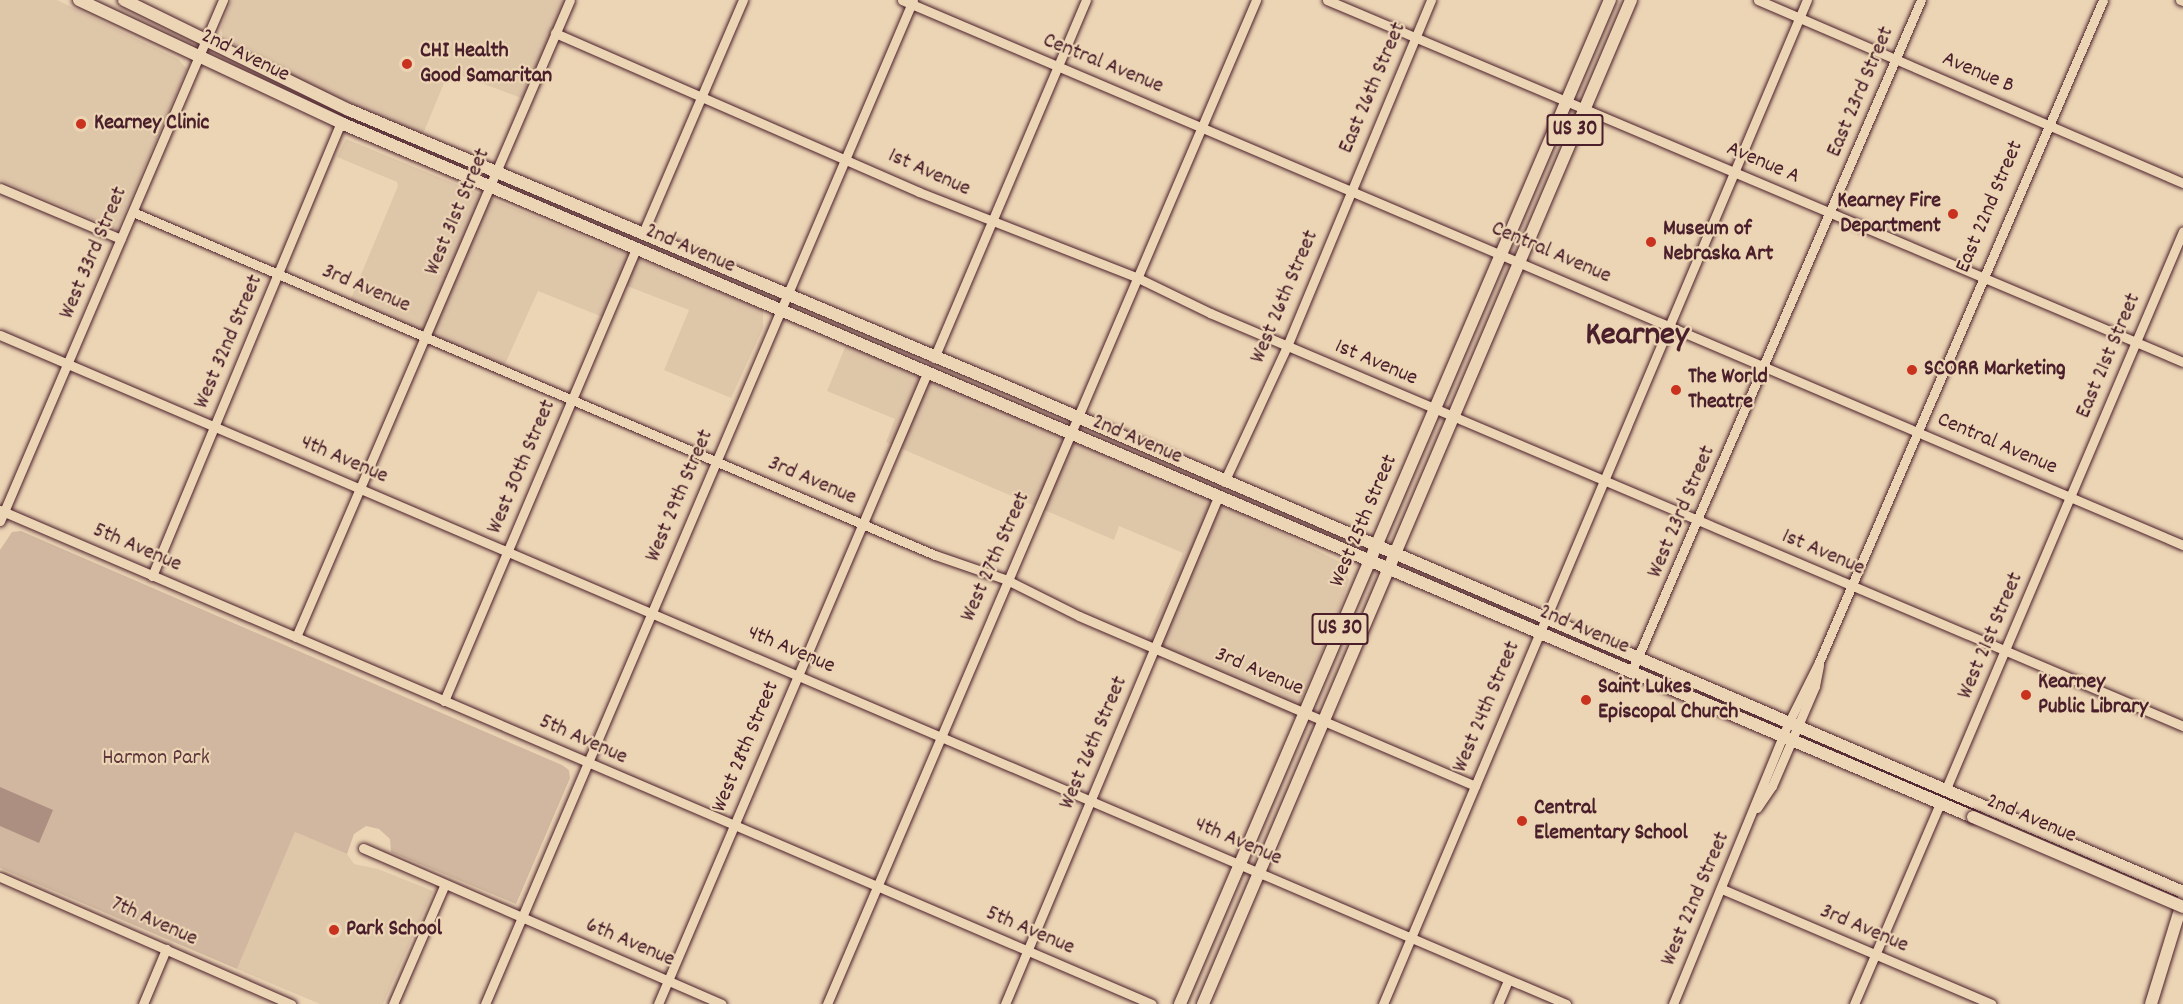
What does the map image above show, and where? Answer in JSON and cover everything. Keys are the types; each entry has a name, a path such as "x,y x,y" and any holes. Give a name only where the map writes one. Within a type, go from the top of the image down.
{"main road":[{"name":"2nd Avenue","path":"79,0 341,123 2183,907"},
{"name":"2nd Avenue","path":"124,0 349,110 496,170 2183,892"},
{"name":"US 30","path":"1503,254 1610,0"},
{"name":"US 30","path":"1520,261 1631,0"},
{"name":"West 25th Street","path":"1180,1004 1503,254"},
{"name":"West 25th Street","path":"1203,1004 1520,261"},
{"path":"2151,1004 2183,900"}],"street":[{"name":"West 33rd Street","path":"1,515 223,0"},
{"name":"West 31st Street","path":"296,637 570,0"},
{"path":"642,233 743,0"},
{"name":"Central Avenue","path":"902,0 912,2 1058,67 1203,126 1350,191 1669,324 2183,545"},
{"path":"934,358 1086,0"},
{"name":"West 27th Street","path":"826,1004 878,887 1007,580 1072,435 1256,0"},
{"name":"Avenue A","path":"1328,0 1416,35 1566,102 2183,362"},
{"name":"East 26th Street","path":"1350,191 1431,0"},
{"name":"Avenue B","path":"1758,0 2183,183"},
{"name":"West 24th Street","path":"1383,1004 1807,0"},
{"name":"East 23rd Street","path":"1765,365 1921,0"},
{"name":"East 22nd Street","path":"1916,431 2047,124 2103,0"},
{"name":"West 29th Street","path":"485,1004 912,2"},
{"name":"1st Avenue","path":"555,33 846,157 991,222 1138,278 1287,346 1603,482 2183,726"},
{"name":"West 32nd Street","path":"152,576 341,123"},
{"path":"0,188 121,239"},
{"name":"West 26th Street","path":"1224,482 1287,346 1350,191"},
{"name":"3rd Avenue","path":"133,212 279,272 863,524 1007,580 1155,648 1475,786"},
{"name":"East 21st Street","path":"2072,497 2183,231"},
{"name":"West 30th Street","path":"444,701 636,249"},
{"name":"4th Avenue","path":"0,335 942,735 1566,1004"},
{"name":"West 23rd Street","path":"1631,673 1765,365"},
{"name":"West 28th Street","path":"658,1004 927,373"},
{"name":"West 22nd Street","path":"1673,1004 1792,726 1815,687 1819,662 1916,431"},
{"name":"West 26th Street","path":"1005,1004 1218,497"},
{"name":"West 21st Street","path":"1946,791 2072,497"},
{"name":"5th Avenue","path":"1,515 296,637 587,764 1152,1004"},
{"path":"1854,1004 1940,803"},
{"name":"6th Avenue","path":"363,848 444,886 722,1004"},
{"name":"7th Avenue","path":"0,877 291,1004"},
{"path":"393,1004 444,886"},
{"name":"3rd Avenue","path":"1722,889 1992,1004"},
{"path":"142,1004 166,949"},
{"path":"1498,1004 1508,980"}],"shaded area":[{"name":"Kearney Clinic","path":"0,0 57,0 178,59 187,69 117,229 0,180"},
{"name":"CHI Health Good Samaritan","path":"231,0 567,0 527,100 449,71 423,134 308,85 223,38 221,28"},
{"path":"346,139 763,310 763,328 731,398 664,370 689,310 627,286 610,320 538,291 500,375 347,308 398,186 397,182 337,157"},
{"path":"846,345 1250,517 1344,564 1349,580 1340,608 1294,717 1169,660 1141,652 1183,553 1119,526 1114,540 886,442 895,419 827,391"},
{"path":"0,787 53,810 39,843 0,826"},
{"name":"Park School","path":"295,832 347,854 354,864 378,869 433,891 383,1004 320,1004 237,969"}],"green space":[{"name":"Harmon Park","path":"21,531 569,770 570,778 516,904 391,852 390,839 379,829 366,826 354,834 347,854 295,832 237,969 0,868 0,550 12,532"}],"place":[{"name":"CHI Health Good Samaritan","path":"407,64"},
{"name":"Kearney Clinic","path":"81,124"},
{"name":"Kearney Fire Department","path":"1953,214"},
{"name":"Museum of Nebraska Art","path":"1651,242"},
{"name":"SCORR Marketing","path":"1912,370"},
{"name":"The World Theatre","path":"1676,390"},
{"name":"Kearney Public Library","path":"2026,695"},
{"name":"Saint Lukes Episcopal Church","path":"1586,700"},
{"name":"Central Elementary School","path":"1522,821"},
{"name":"Park School","path":"334,930"}],"district":[{"name":"Kearney","path":"1637,337"}]}
